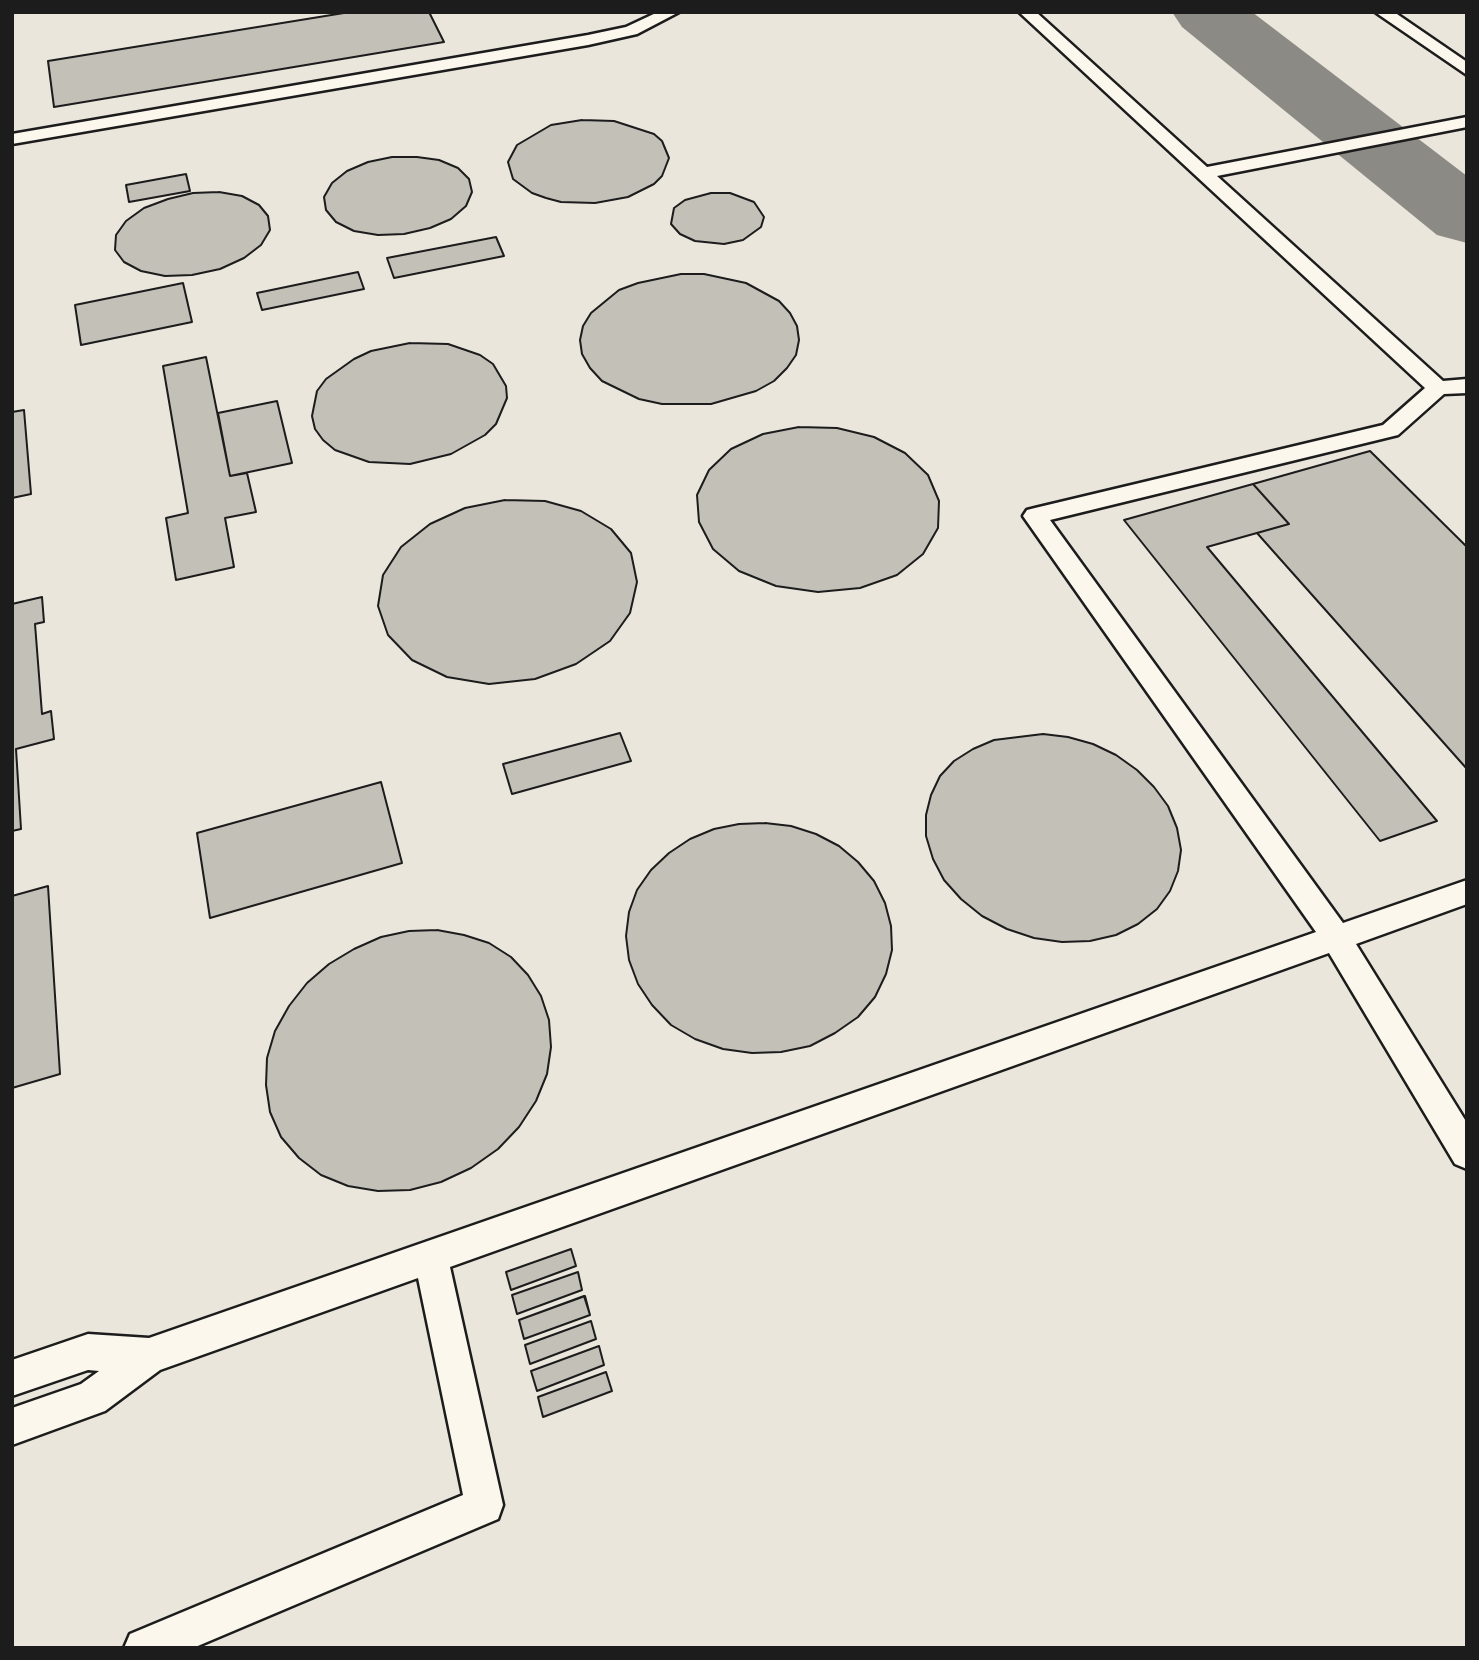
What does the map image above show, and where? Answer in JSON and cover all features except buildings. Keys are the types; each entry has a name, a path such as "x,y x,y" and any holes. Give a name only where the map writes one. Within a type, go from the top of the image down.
{"lane":[{"path":"12,139 588,40 631,31 671,12"},
{"path":"1027,12 1438,388"},
{"path":"1383,12 1467,70"},
{"path":"1203,173 1467,122"},
{"path":"1467,386 1438,388 1390,430 1035,516 1335,936 1467,1153"},
{"path":"12,1427 92,1398 149,1356 1335,936 1467,892"},
{"path":"144,1648 484,1505 431,1257"},
{"path":"12,1378 88,1352 149,1356"}],"shaded area":[{"path":"12,12 1467,12 1467,1648 12,1648"}],"taxiway":[{"path":"1207,12 1467,217"}]}
